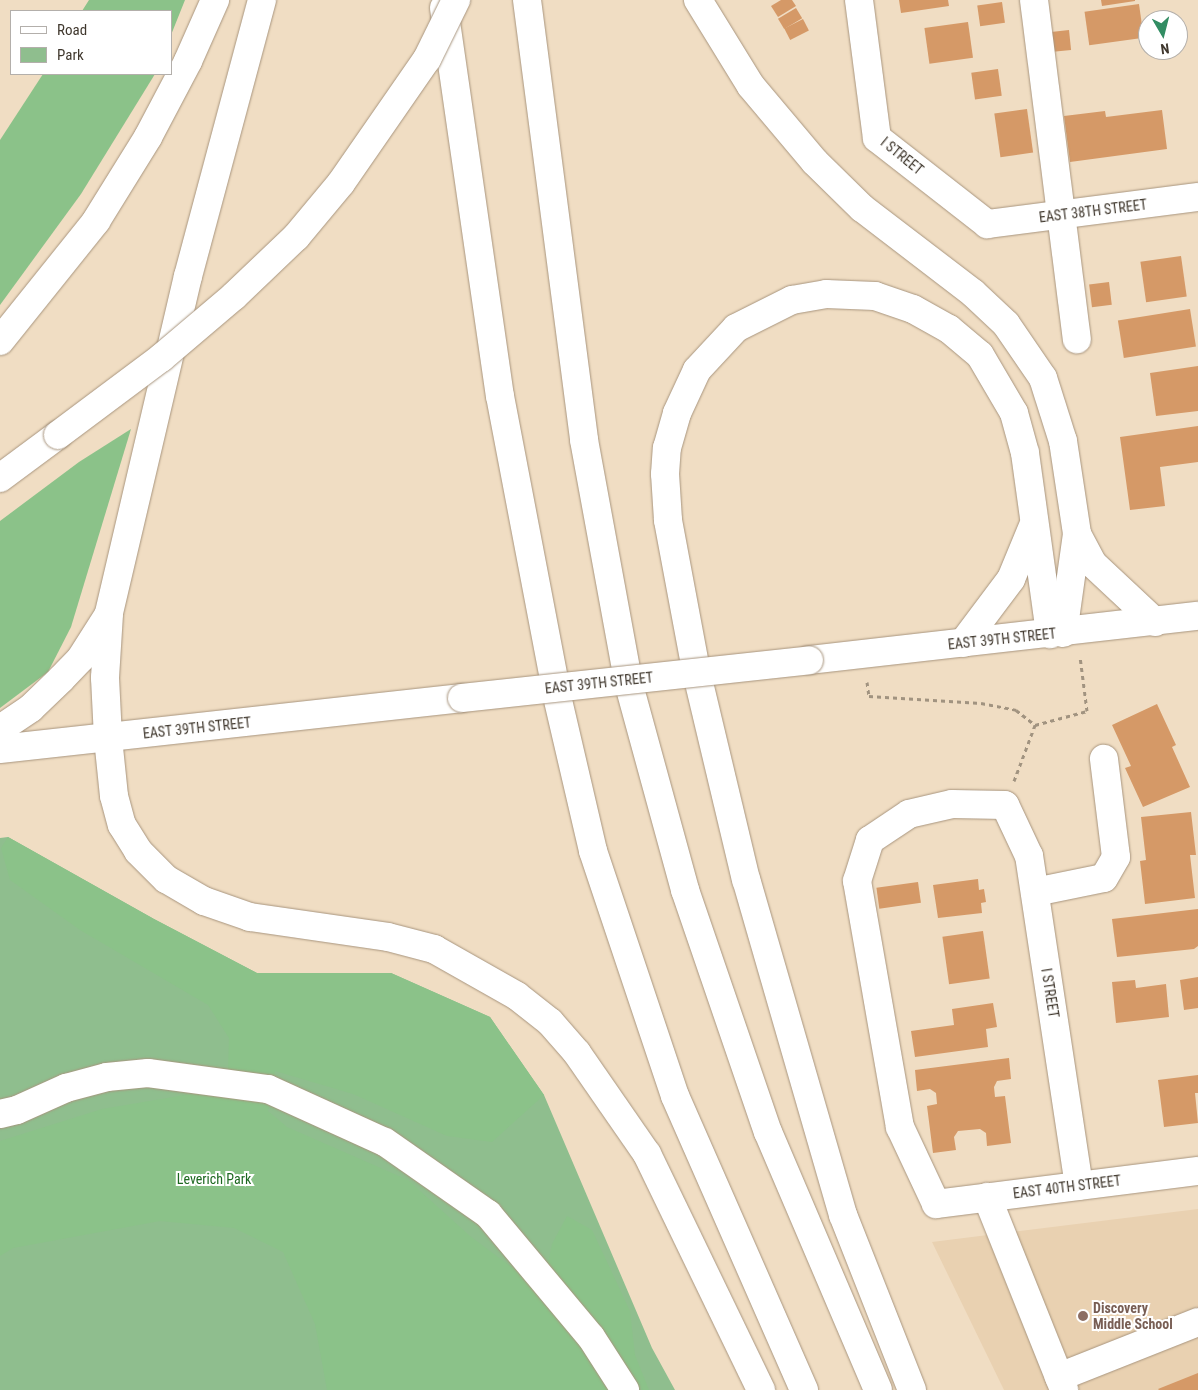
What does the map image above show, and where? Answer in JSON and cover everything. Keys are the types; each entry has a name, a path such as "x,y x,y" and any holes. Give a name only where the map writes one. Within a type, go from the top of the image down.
{"main road":[{"path":"0,341 96,221 148,137 188,61 215,0"},
{"path":"262,0 188,276 109,614 105,678 108,738 114,796 122,825 138,851 166,879 204,900 250,917 388,937 434,950 517,996 550,1022 576,1052 648,1154 761,1390"},
{"path":"443,0 500,396 556,696 593,851 675,1096 804,1390"},
{"path":"0,478 161,358 234,296 296,237 341,184 427,59 456,0"},
{"path":"527,0 584,440 629,685 685,890 768,1132 878,1390"},
{"path":"698,0 751,86 815,162 862,208 973,293 1006,324 1027,350 1043,378 1062,440 1077,534 1093,564 1155,622"},
{"name":"I STREET","path":"859,0 877,138 987,224"},
{"path":"1034,0 1077,339"},
{"name":"EAST 38TH STREET","path":"987,224 1198,198"},
{"path":"912,1390 843,1215 746,880 681,596 668,520 667,448 677,413 697,370 736,328 792,300 826,294 875,296 914,309 949,329 980,355 1014,413 1025,453 1033,525 1057,634"},
{"path":"963,643 1011,579 1033,525"},
{"path":"1057,634 1077,534"},
{"path":"0,729 31,708 62,679 81,658 109,614"},
{"name":"EAST 39TH STREET","path":"0,749 1057,634 1198,616"},
{"path":"1035,892 1104,878 1116,857 1104,759"},
{"name":"EAST 40TH STREET","path":"1005,805 952,804 909,814 870,840 857,881 900,1127 936,1204 1198,1171"},
{"name":"I STREET","path":"1005,805 1029,856 1079,1186"},
{"path":"0,1114 18,1110 66,1088 107,1078 148,1073 268,1089 385,1142 488,1214 591,1337 625,1390"},
{"path":"987,1197 1062,1384 1198,1322"}],"path":[{"path":"862,654 869,696 981,703 1016,710 1035,725"},
{"path":"1035,725 1087,711 1081,660"},
{"path":"1005,805 1035,725"}],"shaded area":[{"name":"Discovery Middle School","path":"1198,1209 1198,1390 1004,1390 932,1242"}],"green space":[{"path":"89,0 185,0 172,32 172,10 83,10"},
{"path":"42,75 154,75 81,194 0,305 0,140"},
{"path":"131,429 71,627 48,672 0,708 0,521 79,462"},
{"name":"Leverich Park","path":"8,837 154,919 257,973 391,973 490,1017 544,1095 652,1348 675,1390 0,1390 0,838"},
{"path":"8,837 154,919 257,973 391,973 490,1017 544,1095 492,1142 447,1136 353,1094 275,1071 268,1111 287,1127 408,1180 470,1236 514,1269 548,1264 552,1244 567,1216 592,1230 630,1311 635,1355 649,1390 327,1390 315,1324 283,1252 234,1228 160,1221 13,1248 0,1256 0,1141 102,1109 197,1093 228,1070 229,1038 208,1005 80,930 10,880 1,848"}],"building":[{"path":"781,0 792,0 796,6 778,17 771,6"},
{"path":"899,0 948,0 949,6 901,13"},
{"path":"1101,0 1135,0 1135,1 1102,6"},
{"path":"1002,2 1005,23 980,26 977,5"},
{"path":"1139,4 1138,38 1089,45 1085,12"},
{"path":"796,8 802,18 784,29 778,19"},
{"path":"803,19 809,31 790,40 784,29"},
{"path":"968,22 973,58 929,64 924,28"},
{"path":"1069,30 1071,50 1053,52 1051,32"},
{"path":"998,69 1002,96 975,99 971,73"},
{"path":"1027,109 1033,153 1000,157 994,114"},
{"path":"1162,110 1167,149 1070,162 1064,116 1105,111 1106,117"},
{"path":"1181,256 1187,297 1146,302 1140,262"},
{"path":"1109,282 1112,305 1092,307 1089,284"},
{"path":"1190,309 1196,347 1124,358 1118,320"},
{"path":"1198,366 1198,411 1156,416 1150,373"},
{"path":"1198,426 1198,462 1160,467 1165,506 1130,510 1120,437"},
{"path":"1157,704 1176,745 1172,747 1190,787 1143,807 1125,768 1131,766 1112,725"},
{"path":"1191,812 1196,855 1190,855 1195,898 1145,904 1140,861 1146,860 1141,817"},
{"path":"978,879 979,890 984,889 986,902 981,903 982,913 938,918 933,885"},
{"path":"918,882 921,903 879,909 876,888"},
{"path":"1198,909 1198,946 1194,949 1117,957 1112,919"},
{"path":"983,931 990,979 949,984 942,937"},
{"path":"1198,977 1198,1008 1184,1010 1180,980"},
{"path":"1135,980 1136,988 1166,984 1169,1017 1116,1023 1112,982"},
{"path":"993,1003 997,1027 986,1029 988,1047 915,1057 911,1031 954,1025 952,1009"},
{"path":"1009,1058 1011,1079 997,1081 994,1087 995,1097 1005,1096 1011,1143 987,1146 986,1133 980,1129 958,1131 954,1137 956,1150 933,1153 927,1106 937,1104 936,1093 930,1089 917,1091 915,1070"},
{"path":"1198,1075 1198,1093 1195,1093 1198,1123 1164,1127 1158,1080"},
{"path":"1198,1373 1198,1390 1158,1389"}],"place":[{"name":"Discovery Middle School","path":"1083,1316"}]}
